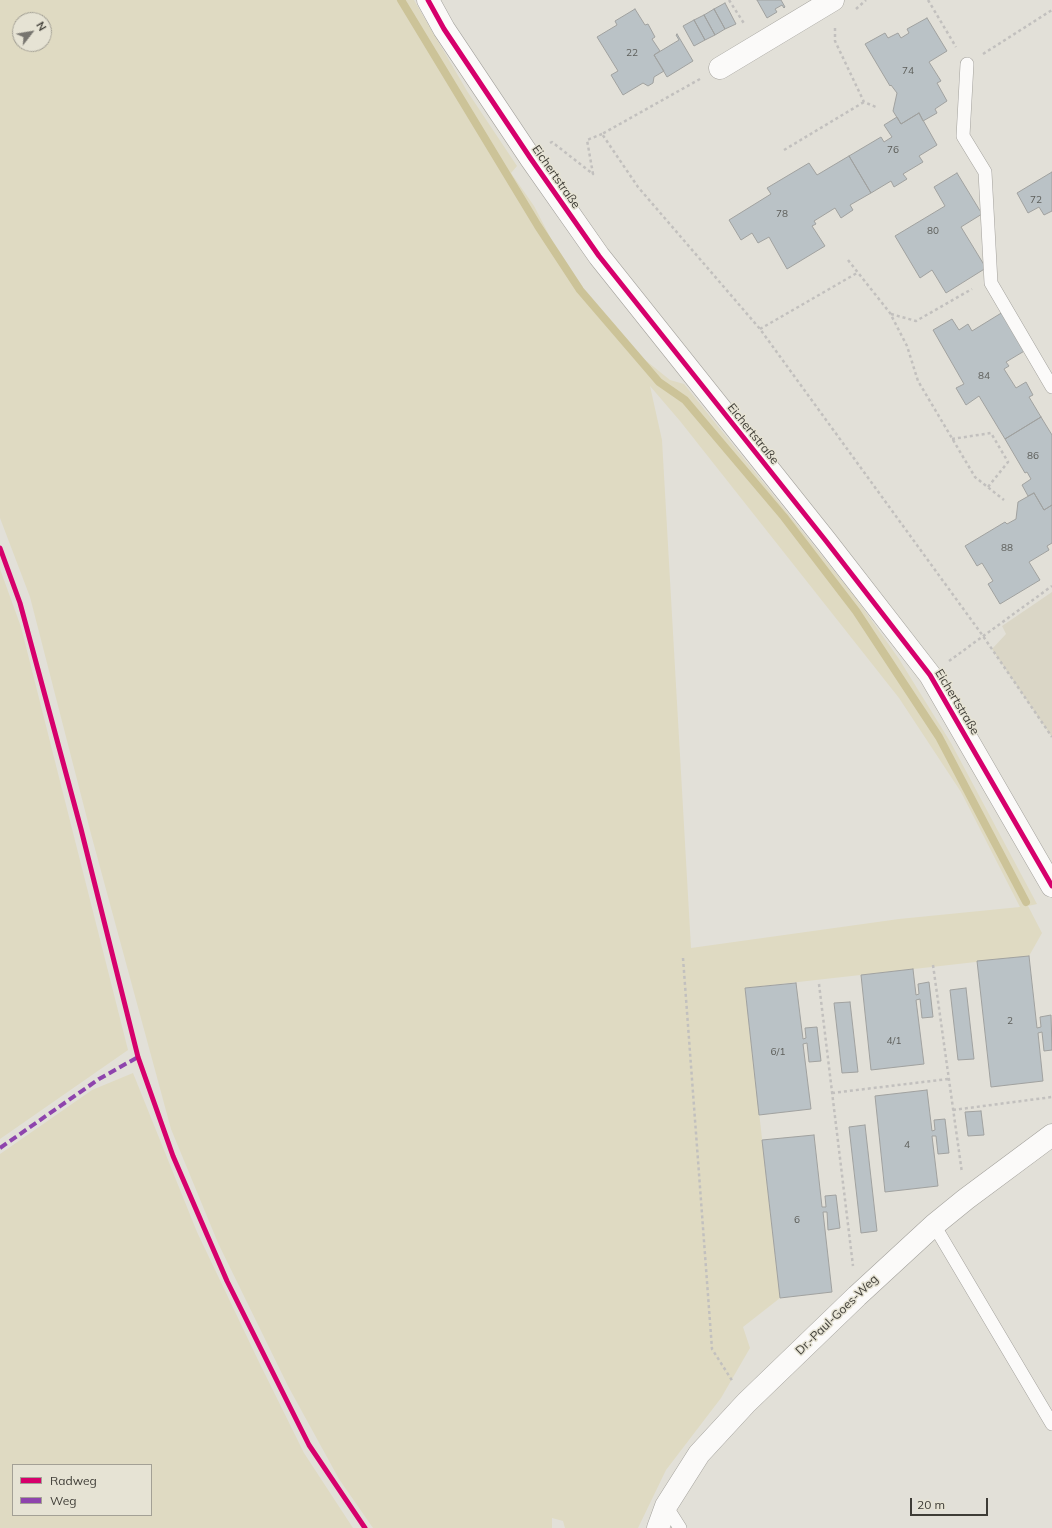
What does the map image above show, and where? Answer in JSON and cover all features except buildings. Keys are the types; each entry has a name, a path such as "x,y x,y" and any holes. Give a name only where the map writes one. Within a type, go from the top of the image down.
{"street":[{"name":"Eichertstraße","path":"428,0 444,29 531,159 599,256 826,541 930,675 1052,886"},
{"path":"720,68 833,0"},
{"name":"Dr.-Paul-Goes-Weg","path":"658,1528 666,1506 699,1454 746,1403 857,1296 934,1225 966,1199 1052,1135"}],"lane":[{"path":"966,64 963,136 985,172 992,283 1052,387"},
{"path":"934,1225 1052,1424"},
{"path":"666,1506 680,1528"}],"path":[{"path":"851,14 866,0"},
{"path":"928,0 966,64 1052,10"},
{"path":"835,26 835,41 864,102 876,107"},
{"path":"531,159 552,142 593,174 587,140 602,134 720,68"},
{"path":"784,150 864,102"},
{"path":"602,134 638,188 760,329 983,636 1052,737"},
{"path":"848,260 890,313 908,346 918,381 975,477 1004,500"},
{"path":"760,329 857,273"},
{"path":"890,313 916,321 991,278"},
{"path":"952,439 990,433 1008,462 988,487"},
{"path":"930,675 1052,586"},
{"path":"683,958 712,1349 746,1403"},
{"path":"932,965 966,1199"},
{"path":"819,984 857,1296"},
{"path":"832,1093 948,1079"},
{"path":"953,1110 1052,1097"}],"shaded area":[{"path":"0,0 414,0 467,91 517,166 511,173 534,206 560,256 590,300 629,347 670,380 684,384 855,597 899,659 951,743 1037,904 1028,906 1042,933 1029,956 745,988 780,1298 743,1327 750,1348 721,1398 666,1470 638,1528 565,1528 563,1521 552,1518 552,1528 373,1528 339,1479 288,1386 218,1243 171,1129 91,834 30,597 0,518","holes":["650,386 680,421 899,698 961,792 1020,907 899,919 691,948 662,440"]},
{"path":"0,569 21,627 128,1050 0,1139"},
{"path":"1052,592 1052,737 992,649 1006,634 1002,626"},
{"path":"133,1073 197,1232 258,1360 304,1453 353,1528 0,1528 0,1154 92,1090"}],"waterway":[{"path":"401,0 538,226 580,290 659,382 685,400 784,517 856,611 939,737 1026,902"}],"marked path":[{"path":"0,1148 99,1079 138,1057"}],"cycle path":[{"path":"428,0 444,29 531,159 599,256 826,541 930,675 1052,886"},
{"path":"0,548 20,603 81,829 138,1057 173,1156 227,1281 309,1445 365,1528"}]}
